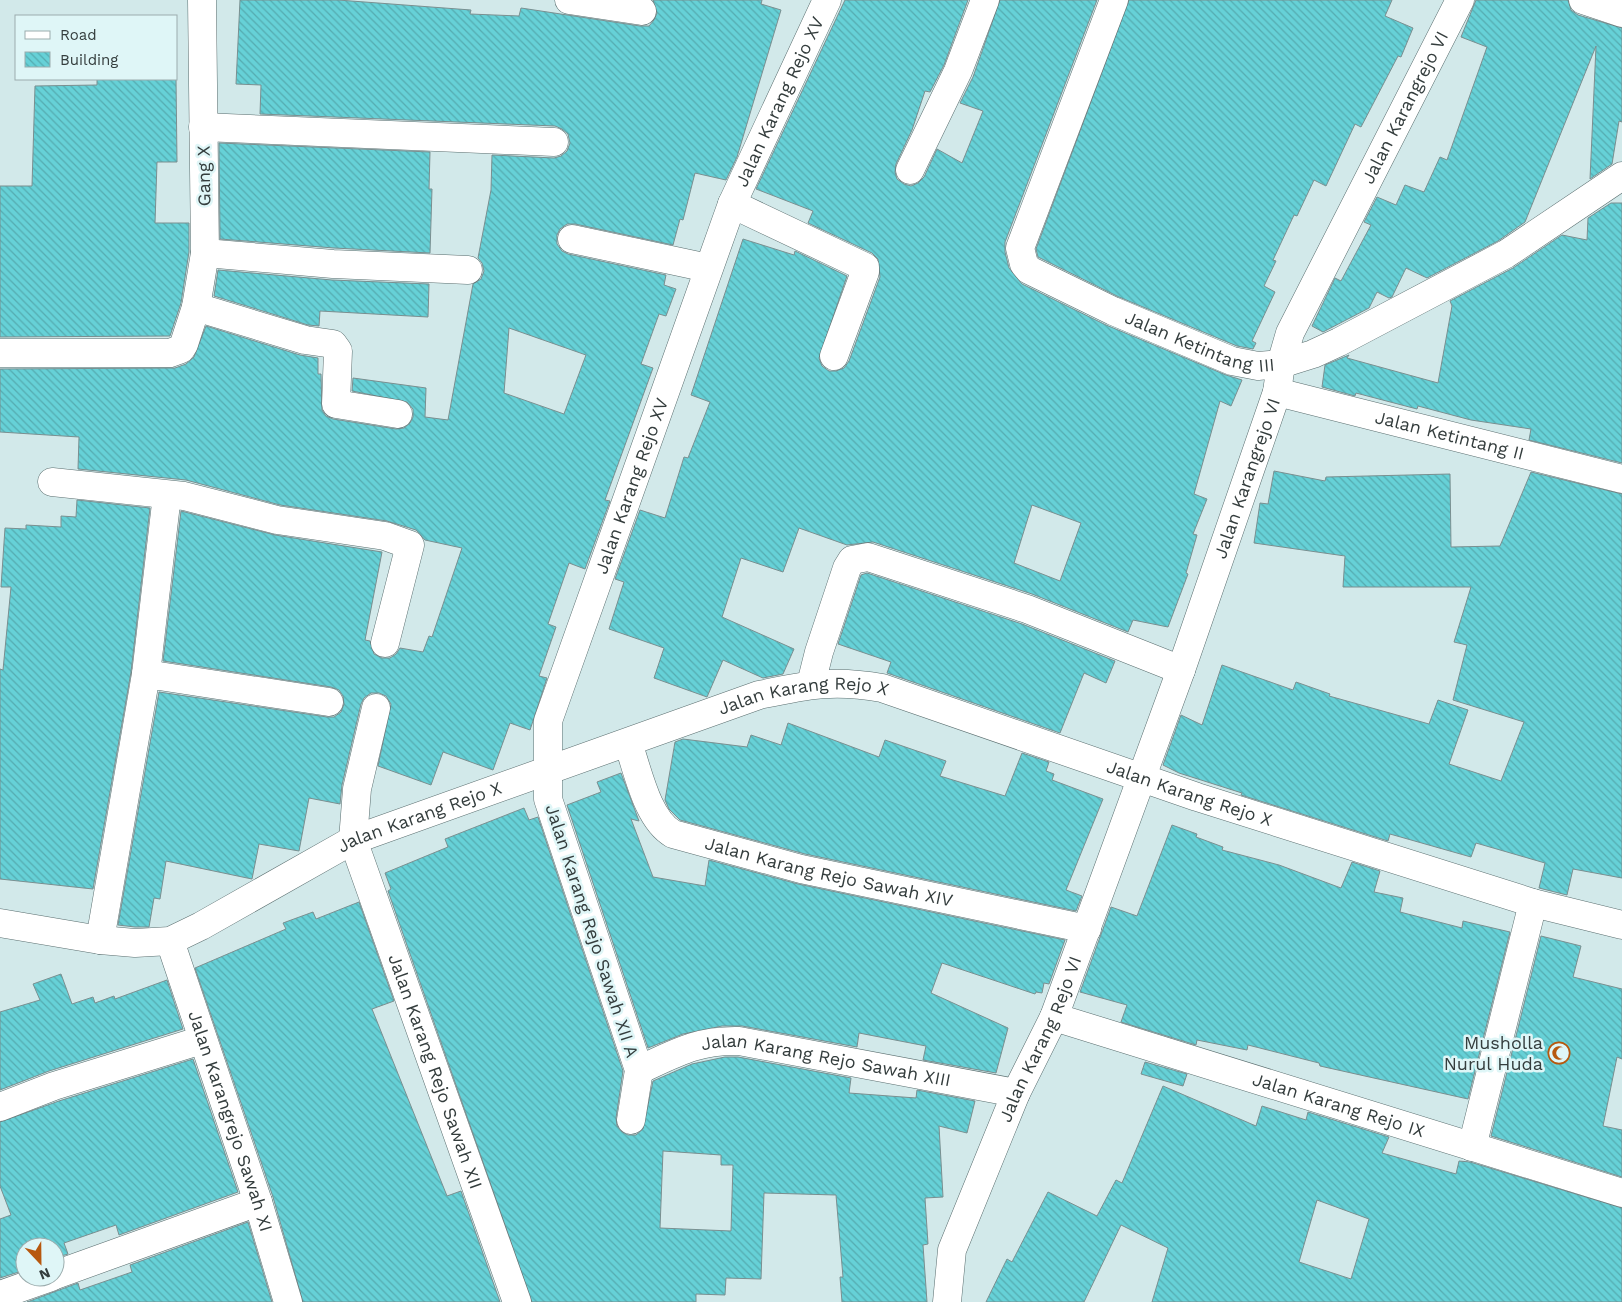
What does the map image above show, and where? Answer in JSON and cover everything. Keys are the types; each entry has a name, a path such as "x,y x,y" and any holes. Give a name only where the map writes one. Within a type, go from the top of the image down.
{"street":[{"name":"Gang X","path":"0,353 170,353 181,349 196,307 205,254 202,0"},
{"path":"569,0 642,11"},
{"name":"Jalan Karang Rejo XV","path":"547,772 548,721 708,268 732,204 827,0"},
{"path":"910,170 958,71 985,0"},
{"name":"Jalan Ketintang III","path":"1114,0 1020,248 1024,264 1029,270 1179,340 1232,360 1258,366 1281,364 1313,354 1339,342 1506,254 1622,176"},
{"name":"Jalan Karangrejo VI","path":"1141,777 1181,670 1277,392 1281,364 1290,333 1460,0"},
{"path":"1582,0 1622,12"},
{"path":"203,127 554,142"},
{"name":"Jalan Karang Rejo XV","path":"732,204 864,267 865,272 834,356"},
{"path":"572,239 708,268"},
{"path":"205,254 333,264 468,270"},
{"path":"196,307 305,340 333,344 338,351 336,404 398,414"},
{"name":"Jalan Ketintang II","path":"1277,392 1622,479"},
{"path":"52,482 184,496 277,520 385,536 410,545 385,643"},
{"path":"100,940 146,674 167,495"},
{"path":"811,684 819,652 846,568 852,560 868,556 1027,609 1181,670"},
{"path":"146,674 329,702"},
{"name":"Jalan Karang Rejo X","path":"0,923 100,940 135,943 170,941 353,840 759,695 811,684 850,682 882,688 1141,777 1533,903 1622,925"},
{"path":"353,840 357,789 376,708"},
{"name":"Jalan Karang Rejo Sawah XIV","path":"628,743 653,814 664,829 673,834 801,870 1087,929"},
{"name":"Jalan Karang Rejo Sawah XII A","path":"547,772 548,799 639,1070 631,1120"},
{"name":"Jalan Karang Rejo VI","path":"948,1302 952,1250 1016,1093 1054,1017 1141,777"},
{"name":"Jalan Karang Rejo Sawah XII","path":"353,840 518,1302"},
{"path":"1472,1147 1533,903"},
{"name":"Jalan Karangrejo Sawah XI","path":"170,941 258,1202 288,1302"},
{"name":"Jalan Karang Rejo IX","path":"1054,1017 1622,1193"},
{"path":"0,1106 54,1086 202,1040"},
{"name":"Jalan Karang Rejo Sawah XIII","path":"639,1070 693,1045 716,1040 739,1041 1016,1093"},
{"path":"65,1272 258,1202"},
{"path":"0,1295 23,1287"}],"building":[{"path":"240,0 338,0 471,10 470,14 519,16 521,8 640,26 649,26 654,20 657,13 653,0 762,0 761,4 781,10 737,157 726,180 695,173 683,220 680,219 673,245 575,224 567,224 560,229 557,235 557,244 562,251 568,254 666,275 664,285 676,289 666,316 659,314 641,364 653,368 605,500 610,501 585,569 569,563 548,624 556,627 539,676 547,678 530,730 510,723 493,770 443,752 431,785 378,766 391,704 386,696 379,693 371,693 364,698 361,704 342,785 340,804 309,798 299,851 259,844 252,879 166,861 160,899 154,898 149,927 118,925 159,692 327,717 334,717 341,712 344,704 343,696 339,690 331,687 163,661 181,511 275,535 382,552 365,640 370,641 374,654 382,658 390,658 400,648 423,652 429,636 432,637 462,548 425,540 416,530 387,521 280,505 186,480 78,469 79,437 0,432 0,369 175,368 186,364 194,357 206,326 300,355 318,358 318,374 321,374 322,410 326,416 333,419 396,429 404,428 413,417 413,409 407,402 352,391 353,378 426,388 425,417 448,420 473,284 481,279 484,271 482,263 478,258 491,190 492,155 554,158 561,156 567,151 570,143 568,134 555,126 260,114 261,85 236,84","holes":["509,328 586,355 564,414 504,393"]},
{"path":"845,0 968,0 944,65 930,92 925,91 912,130 896,164 895,172 897,179 911,186 918,183 924,177 937,149 962,163 983,111 960,103 973,77 1000,0 1097,0 1005,242 1005,252 1009,268 1022,284 1106,325 1242,380 1231,406 1220,401 1194,494 1207,499 1193,534 1197,535 1186,573 1188,574 1168,627 1133,620 1128,632 1032,594 873,542 847,545 799,528 783,572 741,558 722,617 794,649 783,674 763,678 723,660 707,697 654,678 664,648 609,629 624,582 615,579 640,510 665,518 684,457 688,458 710,402 691,395 743,239 794,255 795,251 847,276 819,358 822,366 829,371 844,368 849,361 880,277 878,259 872,253 808,223 813,211 756,189","holes":["1032,505 1081,523 1060,581 1014,563"]},
{"path":"1129,0 1392,0 1385,16 1413,28 1401,57 1398,56 1361,127 1355,124 1326,186 1314,180 1297,216 1294,215 1273,260 1276,261 1264,286 1275,292 1252,341 1256,343 1253,349 1237,346 1119,297 1038,257 1036,249"},
{"path":"1476,0 1568,0 1571,10 1578,15 1622,28 1622,122 1619,121 1612,164 1590,179 1596,46 1525,222 1498,241 1427,278 1406,268 1392,297 1389,298 1377,292 1369,308 1323,332 1312,326 1335,278 1341,281 1371,225 1364,222 1377,197 1396,205 1405,185 1424,192 1440,157 1447,160 1487,47 1461,37"},
{"path":"97,80 176,80 177,162 157,162 155,223 189,223 189,252 181,303 170,336 0,337 0,186 32,186 35,86 97,85"},
{"path":"219,143 430,152 429,189 432,189 430,253 220,239"},
{"path":"1611,203 1622,203 1622,463 1529,440 1531,429 1471,420 1418,406 1417,409 1356,393 1355,396 1322,387 1325,365 1349,355 1347,358 1438,383 1452,306 1450,301 1513,268 1562,235 1587,240 1588,218"},
{"path":"218,270 332,280 429,284 428,317 320,311 319,326 308,325 214,296"},
{"path":"1274,471 1325,481 1326,477 1450,474 1451,547 1500,546 1531,472 1622,494 1622,878 1573,869 1567,895 1539,888 1545,863 1476,843 1471,857 1390,834 1388,841 1241,795 1242,793 1179,773 1163,765 1181,715 1202,725 1222,665 1293,690 1296,682 1330,694 1329,696 1429,724 1438,700 1468,710 1449,764 1501,781 1524,722 1453,700 1467,645 1454,642 1471,587 1343,587 1345,556 1254,543 1260,503 1268,504"},
{"path":"77,500 150,508 131,672 93,889 0,879 0,669 3,670 11,587 1,587 5,528 26,529 26,525 61,527 61,516 76,517"},
{"path":"867,573 1022,624 1115,661 1106,683 1084,673 1060,733 887,673 891,662 838,644 861,575"},
{"path":"788,723 879,757 885,740 946,761 940,776 1005,796 1022,753 1049,762 1046,771 1054,774 1052,780 1103,799 1066,890 1082,896 1076,911 805,854 680,820 669,809 665,800 675,742 683,739 747,747 751,735 781,745"},
{"path":"621,773 639,821 631,819 653,877 705,886 709,860 798,884 1065,940 1049,984 1044,983 1042,993 1036,992 1035,994 942,963 931,993 1008,1028 996,1073 923,1060 926,1046 859,1033 857,1047 742,1026 722,1026 683,1034 648,1048 567,805 601,792 597,782"},
{"path":"524,808 529,820 538,817 623,1071 616,1118 617,1126 628,1135 636,1135 643,1129 653,1081 692,1064 725,1057 738,1057 851,1078 849,1093 916,1098 917,1090 975,1101 967,1133 939,1126 943,1197 925,1198 928,1244 923,1245 927,1302 842,1302 840,1277 843,1277 836,1195 764,1193 761,1279 726,1278 725,1295 696,1294 696,1302 532,1302 388,891 391,889 385,873 448,847 445,839","holes":["663,1151 721,1155 721,1165 733,1165 731,1231 660,1228"]},
{"path":"1172,825 1197,834 1196,837 1223,847 1222,850 1279,865 1341,888 1352,862 1380,871 1374,892 1403,898 1400,912 1462,928 1463,921 1510,932 1468,1099 1320,1066 1319,1063 1248,1045 1247,1050 1197,1040 1196,1045 1121,1022 1127,1005 1080,992 1111,907 1137,916"},
{"path":"359,902 394,1001 372,1009 447,1196 461,1191 500,1302 303,1302 273,1197 195,968 286,929 283,923 313,912 316,919"},
{"path":"1541,936 1581,946 1573,977 1622,989 1622,1059 1617,1057 1603,1126 1622,1130 1622,1177 1491,1136"},
{"path":"61,974 72,1004 93,997 95,1003 114,996 115,999 167,980 183,1029 49,1071 0,1090 0,1012 40,1000 33,984"},
{"path":"193,1059 238,1192 119,1235 116,1225 65,1243 65,1237 15,1237 15,1273 0,1278 0,1219 11,1215 0,1186 0,1122 59,1101"},
{"path":"1145,1062 1187,1074 1183,1086 1141,1074"},
{"path":"1163,1086 1256,1126 1262,1106 1306,1120 1308,1112 1389,1137 1382,1153 1456,1174 1459,1161 1470,1162 1622,1208 1622,1302 1152,1302 1168,1248 1121,1225 1084,1302 986,1302 1007,1259 1012,1262 1048,1192 1097,1216 1116,1180 1122,1183","holes":["1317,1200 1369,1219 1351,1279 1299,1262"]},
{"path":"248,1222 272,1302 27,1302 78,1283 80,1290 132,1272 130,1265"}],"place":[{"name":"Musholla Nurul Huda","path":"1559,1053"}]}
